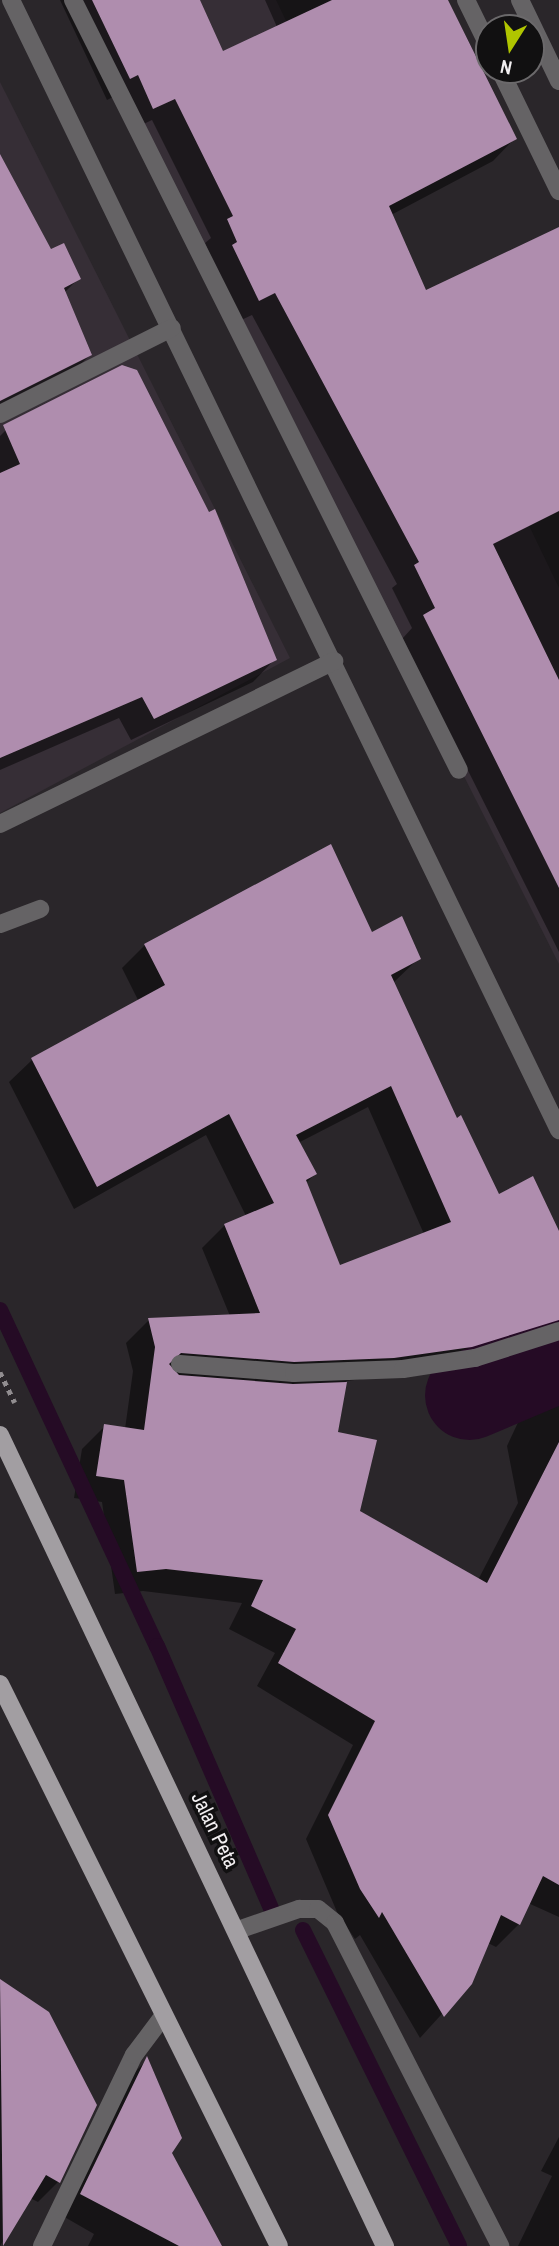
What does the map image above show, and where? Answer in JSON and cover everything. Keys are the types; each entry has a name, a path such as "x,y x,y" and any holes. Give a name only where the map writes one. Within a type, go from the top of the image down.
{"main road":[{"name":"Jalan Peta","path":"0,1435 238,1930 385,2246"},
{"path":"0,1684 279,2246"}],"street":[{"path":"11,0 334,661 559,1130"},
{"path":"73,0 459,770"},
{"path":"466,0 475,18"},
{"path":"520,0 559,81"},
{"path":"507,84 559,191"},
{"path":"0,414 172,328"},
{"path":"0,824 334,661"},
{"path":"0,924 40,909"},
{"path":"180,1364 294,1373 403,1369 475,1358 559,1331"},
{"path":"238,1930 299,1909 318,1909 335,1923 500,2246"},
{"path":"42,2246 134,2055 164,2015"}],"shaded area":[{"path":"71,0 276,0 559,588 559,964"},
{"path":"0,82 290,658 0,813"}],"building":[{"path":"92,0 200,0 223,51 332,0 448,0 475,54 475,84 490,84 517,139 389,206 426,290 559,227 559,511 493,544 559,680 559,888 423,615 435,608 414,565 419,562 275,293 259,301 232,245 237,242 227,219 233,216 175,99 153,109 138,75 130,79"},
{"path":"0,154 51,249 64,243 81,279 64,288 92,355 0,401"},
{"path":"122,365 137,370 209,512 215,509 277,660 154,719 142,697 0,758 0,473 20,464 3,425"},
{"path":"331,844 372,932 402,916 421,959 391,975 457,1118 461,1115 499,1194 533,1176 559,1231 559,1320 472,1347 394,1358 294,1362 181,1353 169,1364 179,1375 293,1384 347,1382 338,1432 377,1440 360,1511 487,1583 559,1442 559,1885 543,1876 520,1925 501,1915 472,1984 444,2017 382,1912 379,1918 360,1889 328,1815 375,1721 278,1663 296,1629 251,1606 263,1580 166,1569 137,1572 124,1480 96,1476 104,1424 144,1430 155,1347 148,1318 260,1313 224,1224 274,1203 229,1114 97,1187 31,1058 165,985 144,944","holes":["391,1086 451,1222 340,1265 306,1180 317,1174 296,1135"]},
{"path":"0,1979 49,2012 97,2105 60,2183 46,2175 3,2246"},
{"path":"147,2056 182,2138 172,2153 222,2246 179,2246 80,2194"}],"waterway":[{"path":"0,1310 157,1646 272,1910"},
{"path":"469,1395 559,1357"},
{"path":"303,1930 459,2246"}]}
